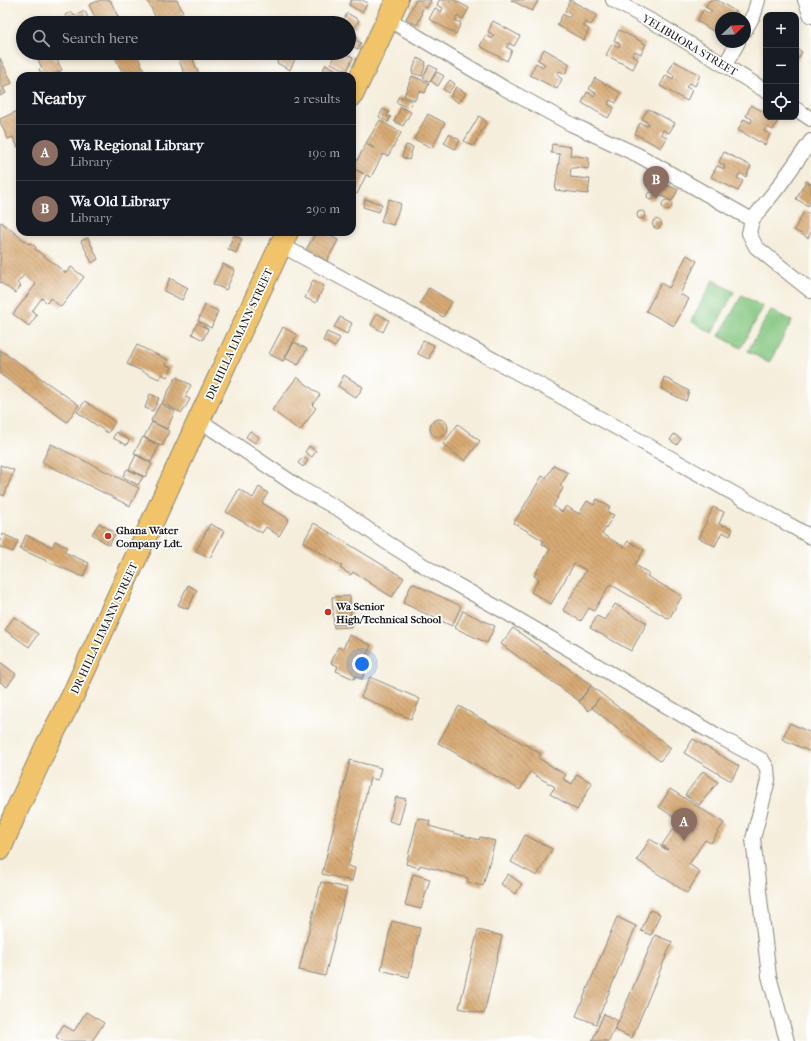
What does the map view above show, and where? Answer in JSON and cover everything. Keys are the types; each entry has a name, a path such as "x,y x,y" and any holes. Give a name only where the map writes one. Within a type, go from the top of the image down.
{"highway":[{"path":"356,87 397,0"},
{"name":"DR HILLA LIMANN STREET","path":"0,849 44,752 72,697 284,238"}],"street":[{"name":"YELIBUORA STREET","path":"613,0 726,65 763,89"},
{"path":"751,19 758,0"},
{"path":"805,0 811,16"},
{"path":"388,19 504,88 571,124 638,155 752,220"},
{"path":"726,65 735,48"},
{"path":"799,112 811,119"},
{"path":"811,141 779,186 752,220 749,233 756,247 811,291"},
{"path":"284,238 811,537"},
{"path":"199,420 300,488 340,510 386,542 434,572 762,760 766,768 768,780 753,839 769,976 787,1041"}],"green space":[{"path":"713,280 734,292 712,333 691,321"},
{"path":"742,295 763,307 741,348 719,336"},
{"path":"771,310 792,321 769,363 748,351"}],"building":[{"path":"100,0 110,0 118,16 94,16 89,5"},
{"path":"147,0 177,0 183,12 179,14 180,16 155,16"},
{"path":"351,0 362,0 368,3 362,12 349,5"},
{"path":"416,0 431,0 427,8 424,6 417,25 406,19"},
{"path":"439,0 454,0 469,8 463,19 458,16 455,20 461,23 456,34 429,19 435,8 441,12 443,8 437,5"},
{"path":"511,0 536,0 538,1 532,11"},
{"path":"570,0 597,15 591,25 585,22 583,26 589,29 584,40 557,25 563,14 569,18 571,14 565,11"},
{"path":"710,0 717,0 736,12 715,12 715,32 697,21 703,10 710,14 712,11 705,7"},
{"path":"85,11 87,16 74,16"},
{"path":"72,12 74,16 66,16 65,15"},
{"path":"356,18 359,20 356,26"},
{"path":"493,21 520,36 514,46 509,43 506,47 512,50 507,61 480,46 486,35 492,39 494,35 488,32"},
{"path":"619,30 646,44 641,54 635,51 632,55 638,59 633,69 606,55 612,44 619,47 620,44 614,40"},
{"path":"356,40 361,43 358,49 356,48"},
{"path":"544,49 570,64 565,74 559,71 557,75 562,79 557,89 530,75 536,63 543,67 545,64 538,60"},
{"path":"799,50 802,52 799,57"},
{"path":"0,58 12,83 3,88 6,93 0,96"},
{"path":"417,58 426,62 422,76 412,73"},
{"path":"38,60 57,60 62,70 58,72 40,72 39,69 42,68"},
{"path":"116,60 139,60 145,72 122,72"},
{"path":"179,60 193,60 198,72 184,72"},
{"path":"278,60 295,60 290,70 277,63"},
{"path":"332,60 352,60 347,71 331,63"},
{"path":"674,61 700,75 695,86 689,83 686,87 692,90 687,101 660,86 666,75 673,79 674,75 668,72"},
{"path":"326,64 339,72 322,72"},
{"path":"429,65 437,69 430,82 423,78"},
{"path":"437,72 444,76 438,86 431,81"},
{"path":"412,76 429,83 425,93 419,91 415,100 404,96"},
{"path":"595,78 621,93 616,103 610,100 608,104 614,108 608,118 582,103 587,92 594,96 596,93 589,89"},
{"path":"450,80 455,84 448,93 443,89"},
{"path":"456,87 466,93 459,103 450,97"},
{"path":"399,96 412,101 409,108 396,102"},
{"path":"751,105 763,111 763,120 778,120 773,130 767,127 764,131 770,134 765,145 738,130 744,119 751,123 752,119 746,116"},
{"path":"401,107 411,112 403,126 394,121"},
{"path":"383,109 389,112 387,116 391,117 388,122 379,117"},
{"path":"648,109 675,123 669,133 663,130 661,134 667,138 661,148 635,134 640,123 647,126 649,123 642,119"},
{"path":"16,112 16,143 13,137 8,139 0,119"},
{"path":"428,114 445,123 432,148 414,139"},
{"path":"479,116 487,122 473,146 464,141"},
{"path":"380,120 401,133 388,156 383,154 371,177 366,175 357,194 356,170 364,174 356,170 356,162 366,144 375,149 366,143"},
{"path":"449,134 460,140 455,149 444,143"},
{"path":"552,144 571,147 570,155 589,158 588,169 576,167 571,168 570,177 590,179 588,194 555,190 560,154 551,153"},
{"path":"406,145 413,147 409,160 402,157"},
{"path":"724,152 751,166 746,177 740,173 737,178 743,181 738,191 711,177 717,166 724,169 725,166 719,162"},
{"path":"655,179 678,190 672,201 650,190"},
{"path":"806,181 811,184 811,201 808,206 796,199"},
{"path":"651,192 654,193 654,199 651,200 648,199 647,196 648,193"},
{"path":"365,199 382,204 379,212 363,207"},
{"path":"389,199 401,204 393,225 381,221"},
{"path":"667,200 672,205 667,210 662,205"},
{"path":"641,211 644,212 644,218 641,219 638,218 637,215 638,212"},
{"path":"804,211 811,215 811,232 808,238 794,230"},
{"path":"657,219 662,224 657,229 652,224"},
{"path":"1,222 16,234 16,236 19,236 29,244 30,243 36,247 35,249 66,273 71,267 84,277 61,307 50,298 47,303 42,298 32,311 37,315 29,326 13,314 36,284 24,275 17,283 21,286 15,293 0,282"},
{"path":"234,236 242,239 236,253 228,249"},
{"path":"314,236 330,236 338,240 327,261 306,250"},
{"path":"88,238 98,259 92,263 81,241"},
{"path":"687,255 697,261 680,294 689,299 674,326 646,311 661,283 669,288"},
{"path":"223,264 235,270 226,290 213,284"},
{"path":"170,278 188,288 182,300 164,291"},
{"path":"313,280 324,286 316,303 305,298"},
{"path":"429,288 452,302 443,317 420,303"},
{"path":"205,305 218,311 211,328 198,321"},
{"path":"377,313 389,320 383,332 371,325"},
{"path":"340,317 352,323 347,334 334,327"},
{"path":"197,323 208,329 203,340 192,334"},
{"path":"283,327 297,335 283,361 269,354"},
{"path":"327,332 340,338 335,347 323,341"},
{"path":"423,340 434,345 429,359 418,354"},
{"path":"294,342 307,349 298,365 285,358"},
{"path":"137,345 168,360 166,365 172,367 167,377 162,374 159,379 127,364"},
{"path":"0,350 79,405 67,422 0,374"},
{"path":"344,375 363,387 356,398 338,386"},
{"path":"176,377 191,385 185,397 190,399 182,413 162,403"},
{"path":"297,377 320,395 312,405 316,408 300,431 272,410"},
{"path":"664,377 689,391 686,401 661,389"},
{"path":"150,394 159,398 153,411 145,408"},
{"path":"85,401 115,422 108,433 77,412"},
{"path":"160,404 175,411 167,429 151,421"},
{"path":"439,419 445,422 448,428 445,434 439,437 433,434 430,428 433,422"},
{"path":"152,422 169,431 162,446 144,437"},
{"path":"458,424 480,441 465,461 443,444"},
{"path":"250,431 259,437 255,443 246,437"},
{"path":"116,432 129,440 127,445 113,438"},
{"path":"674,434 681,439 677,445 670,440"},
{"path":"143,437 159,446 151,462 134,453"},
{"path":"51,444 139,488 130,506 42,462"},
{"path":"309,446 316,451 312,457 305,452"},
{"path":"136,455 152,464 145,477 129,469"},
{"path":"303,457 308,461 303,467 298,463"},
{"path":"0,465 14,470 4,496 0,494"},
{"path":"554,465 568,473 560,486 563,488 553,506 562,512 566,506 579,514 587,501 594,505 597,499 610,507 607,512 614,515 602,534 624,547 628,541 644,550 635,565 649,573 647,576 682,596 669,619 610,584 594,611 589,608 581,621 563,610 586,570 574,564 551,604 531,592 539,579 534,576 550,549 542,544 544,541 514,523 542,476 546,478"},
{"path":"127,469 143,477 138,485 123,477"},
{"path":"259,487 268,493 262,503 289,519 279,536 266,527 262,533 226,512 239,489 253,498"},
{"path":"713,507 724,512 719,524 733,529 730,536 722,532 715,546 699,538"},
{"path":"99,523 116,533 109,545 92,534"},
{"path":"314,523 404,578 392,597 353,572 351,575 340,568 342,566 303,542"},
{"path":"210,524 224,531 210,558 196,551"},
{"path":"3,534 18,541 13,552 0,547 0,541"},
{"path":"26,535 52,547 55,541 67,547 64,552 89,563 83,577 20,549"},
{"path":"412,583 461,606 452,626 403,603"},
{"path":"188,585 197,590 188,609 178,605"},
{"path":"350,596 351,627 334,628 332,597"},
{"path":"615,604 647,623 631,651 590,628 597,616 605,620"},
{"path":"463,611 495,626 487,643 455,628"},
{"path":"14,617 38,634 29,647 5,630"},
{"path":"513,628 591,685 579,701 501,644"},
{"path":"349,635 371,645 365,659 370,661 362,679 356,676 354,679 336,671 338,666 331,663 338,647 343,649"},
{"path":"0,662 16,674 7,687 0,682"},
{"path":"370,677 420,699 411,719 361,697"},
{"path":"591,686 671,748 660,761 592,708 599,698 589,711 579,702"},
{"path":"459,706 541,754 538,758 566,775 563,779 572,784 577,774 592,783 577,810 550,794 555,787 530,772 520,790 438,743"},
{"path":"790,723 811,733 811,752 782,739"},
{"path":"693,739 739,766 731,781 684,753"},
{"path":"350,760 381,768 378,780 370,778 348,866 355,868 352,881 322,874"},
{"path":"703,771 718,782 699,805 685,795"},
{"path":"670,789 724,823 711,843 705,840 689,864 700,872 687,893 637,860 650,839 667,850 668,849 662,845 673,829 678,832 683,823 659,807"},
{"path":"396,797 406,799 399,824 389,821"},
{"path":"418,818 430,821 429,826 479,840 480,837 495,841 483,886 467,882 468,878 420,865 419,868 406,864"},
{"path":"525,835 552,849 537,876 511,862"},
{"path":"413,874 430,879 421,909 405,905"},
{"path":"508,874 522,884 515,894 501,884"},
{"path":"321,882 347,888 325,976 299,970"},
{"path":"650,910 660,914 651,935 641,931"},
{"path":"617,917 636,926 596,1024 576,1016"},
{"path":"392,921 420,928 409,977 381,970"},
{"path":"478,930 502,936 484,1014 459,1008"},
{"path":"655,935 672,942 632,1038 615,1030"},
{"path":"86,1012 104,1023 92,1041 63,1041 56,1037 63,1025 74,1031"},
{"path":"604,1014 618,1021 609,1041 592,1041"}],"place":[{"name":"Wa Old Library","path":"656,199"},
{"name":"Ghana Water Company Ldt.","path":"108,536"},
{"name":"Wa Senior High/Technical School","path":"328,612"},
{"name":"Wa Regional Library","path":"684,841"}]}
